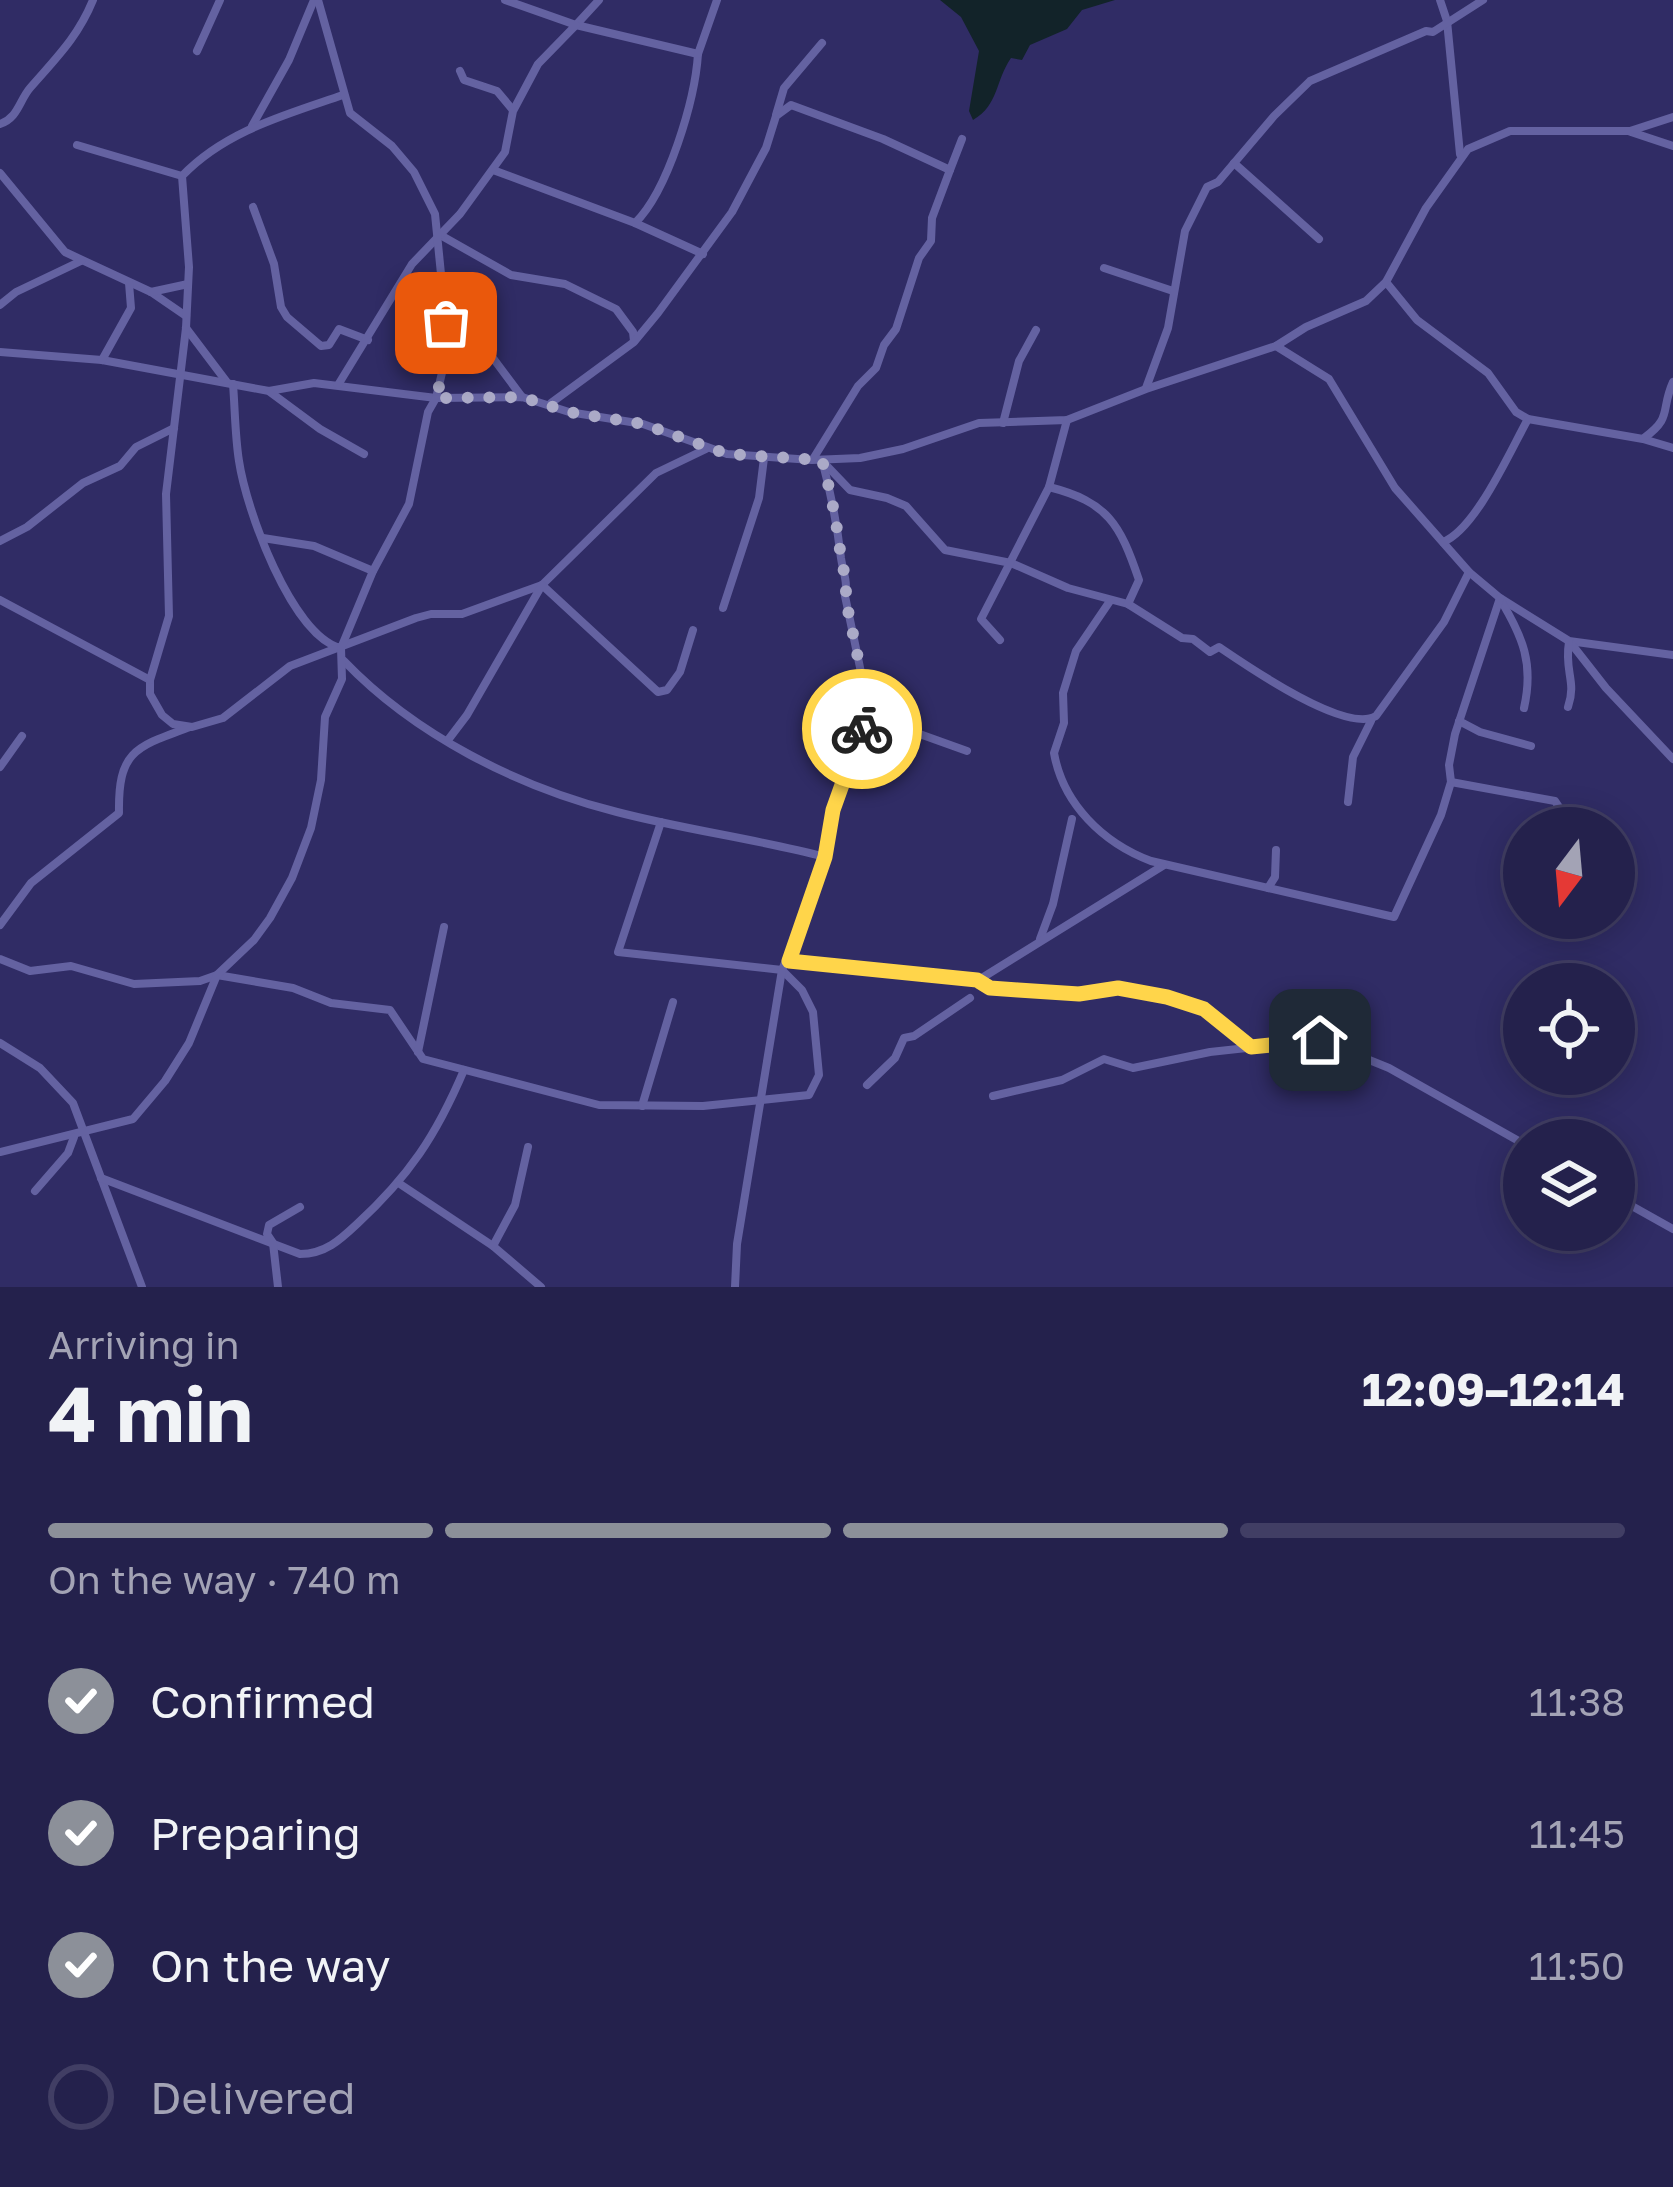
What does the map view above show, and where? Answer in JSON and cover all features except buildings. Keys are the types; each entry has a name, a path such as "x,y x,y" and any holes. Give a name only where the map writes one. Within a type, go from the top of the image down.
{"street":[{"path":"0,124 11,120 26,93 67,49 94,0"},
{"path":"197,51 220,0"},
{"path":"0,1152 133,1119 189,1043 217,975 254,940 292,878 311,828 321,780 322,734 344,661 341,648 373,571 409,504 428,412 446,360 440,238 414,172 392,146 358,121 343,95 316,0"},
{"path":"252,128 316,0"},
{"path":"505,0 534,4 576,25 698,54"},
{"path":"337,385 412,263 440,238 493,170 510,140 513,111 538,64 599,0"},
{"path":"635,224 655,196 679,137 696,81 698,54 717,0"},
{"path":"1440,0 1447,21 1460,155"},
{"path":"1145,389 1168,328 1185,231 1207,187 1218,182 1310,81 1433,32 1483,0"},
{"path":"551,404 634,342 703,254 766,148 784,88 822,43"},
{"path":"460,71 464,80 504,95 513,111"},
{"path":"192,727 173,724 150,694 169,616 165,519 188,284 182,176 204,154 252,128 343,95"},
{"path":"776,116 790,105 950,170"},
{"path":"0,352 102,360 269,391 314,383 436,398 522,397 569,412 643,424 706,449 764,458 860,458 980,423 1067,420 1276,346 1366,301 1386,282 1460,155 1485,139 1510,131 1630,131 1673,116"},
{"path":"1630,131 1673,146"},
{"path":"735,1287 737,1244 782,970 825,857 833,810 862,728 862,677 845,596 848,584 835,507 817,460 896,329 919,258 931,241 932,218 962,139"},
{"path":"76,145 182,176"},
{"path":"1234,163 1319,238"},
{"path":"493,170 703,254"},
{"path":"0,172 54,240 81,261 151,292 186,323 230,383 239,462 281,581 324,643 341,648"},
{"path":"253,207 286,316 322,346 329,345 339,329 368,340"},
{"path":"440,238 511,275 565,284 616,309 633,332 634,342"},
{"path":"0,305 16,292 81,261"},
{"path":"1105,268 1173,291"},
{"path":"1386,282 1417,320 1488,373 1516,412 1528,419 1673,448"},
{"path":"102,360 131,308 129,283"},
{"path":"151,292 188,284"},
{"path":"442,290 522,397"},
{"path":"1003,423 1019,361 1036,330"},
{"path":"1276,346 1329,379 1384,473 1469,572 1499,598 1569,640 1606,688 1673,759"},
{"path":"1643,439 1665,429 1670,421 1673,382"},
{"path":"269,391 364,454"},
{"path":"1443,542 1456,537 1484,497 1528,419"},
{"path":"1000,640 981,619 1049,487 1067,420"},
{"path":"0,542 83,483 120,466 136,447 174,428"},
{"path":"448,740 467,716 542,585 656,473 706,449"},
{"path":"723,608 759,498 764,458"},
{"path":"817,460 850,490 906,506 945,550 1011,563 1068,588 1128,604 1210,652 1219,646 1320,707 1372,720"},
{"path":"1049,487 1090,501 1116,523 1138,580 1128,604"},
{"path":"263,538 314,546 373,571"},
{"path":"1348,802 1354,757 1372,720 1444,622 1469,572"},
{"path":"542,585 658,692 667,690 680,672 693,630"},
{"path":"0,925 31,883 119,813 120,770 129,756 223,718 290,666 416,618 462,614 542,585"},
{"path":"1110,601 1076,651 1063,693 1064,724 1055,745 1054,761 1069,794 1093,825 1128,852 1165,864 1394,916 1434,832 1450,782 1459,721 1499,598"},
{"path":"1499,598 1528,656 1524,708"},
{"path":"0,600 150,680"},
{"path":"1569,640 1673,655"},
{"path":"1568,706 1574,685 1565,665 1569,640"},
{"path":"344,661 396,707 538,786 580,802 825,857"},
{"path":"862,728 875,718 967,751"},
{"path":"1459,721 1531,746"},
{"path":"0,767 22,736"},
{"path":"1450,782 1555,801 1559,807"},
{"path":"1040,940 1072,819"},
{"path":"0,959 30,971 71,966 112,980 157,986 217,975 293,988 332,1004 390,1010 423,1059 586,1103 731,1105 809,1095 819,1075 813,1012 802,990 782,970 619,954 661,822"},
{"path":"1268,888 1275,877 1276,850"},
{"path":"977,980 1165,864"},
{"path":"418,1054 444,927"},
{"path":"789,961 977,980 990,988 1079,994 1118,988 1167,997 1204,1009 1251,1047"},
{"path":"868,1085 895,1058 904,1038 970,998"},
{"path":"642,1106 673,1002"},
{"path":"992,1096 1062,1080 1104,1059 1133,1068 1320,1040 1352,1051 1503,1133"},
{"path":"0,1043 58,1084 73,1103 80,1134 142,1287"},
{"path":"101,1178 300,1254 326,1249 400,1184 426,1148 464,1070"},
{"path":"35,1191 80,1134"},
{"path":"493,1246 514,1205 528,1147"},
{"path":"400,1184 493,1246 541,1287"},
{"path":"1635,1207 1673,1228"},
{"path":"278,1287 268,1225 300,1208"}],"shaded area":[{"path":"940,0 1115,0 1082,10 1067,29 1030,45 1022,60 1011,58 992,100 973,120 969,111 979,51 961,17"}],"way so far":[{"path":"446,323 446,360 436,398 522,397 569,412 643,424 727,454 822,460 835,507 848,584 849,625 862,677 862,729"}],"route":[{"path":"862,729 789,961 977,980 990,988 1079,994 1124,988 1204,1009 1251,1047 1320,1040"}]}
